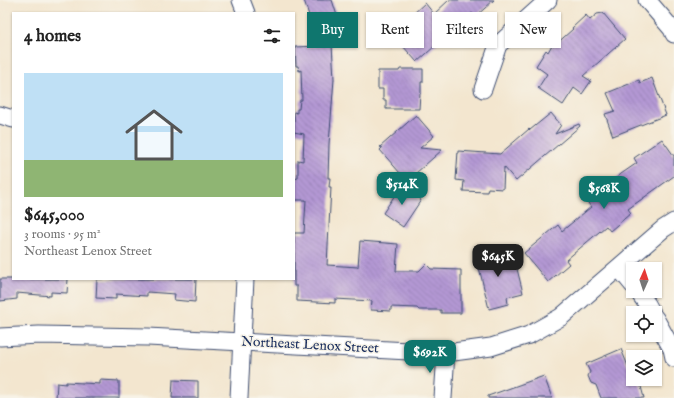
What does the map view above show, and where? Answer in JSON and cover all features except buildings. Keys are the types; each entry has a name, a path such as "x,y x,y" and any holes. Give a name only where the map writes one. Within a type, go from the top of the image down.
{"street":[{"path":"241,0 246,12"},
{"path":"483,89 498,45 548,0"},
{"path":"647,0 673,30"},
{"path":"0,115 12,119"},
{"name":"Northeast Lenox Street","path":"0,337 148,337 446,353 490,347 529,335 561,317 620,268 663,229 674,222"},
{"path":"620,268 626,276"},
{"path":"238,398 245,280"},
{"path":"662,331 672,349 674,358"},
{"path":"443,398 446,353"}]}
